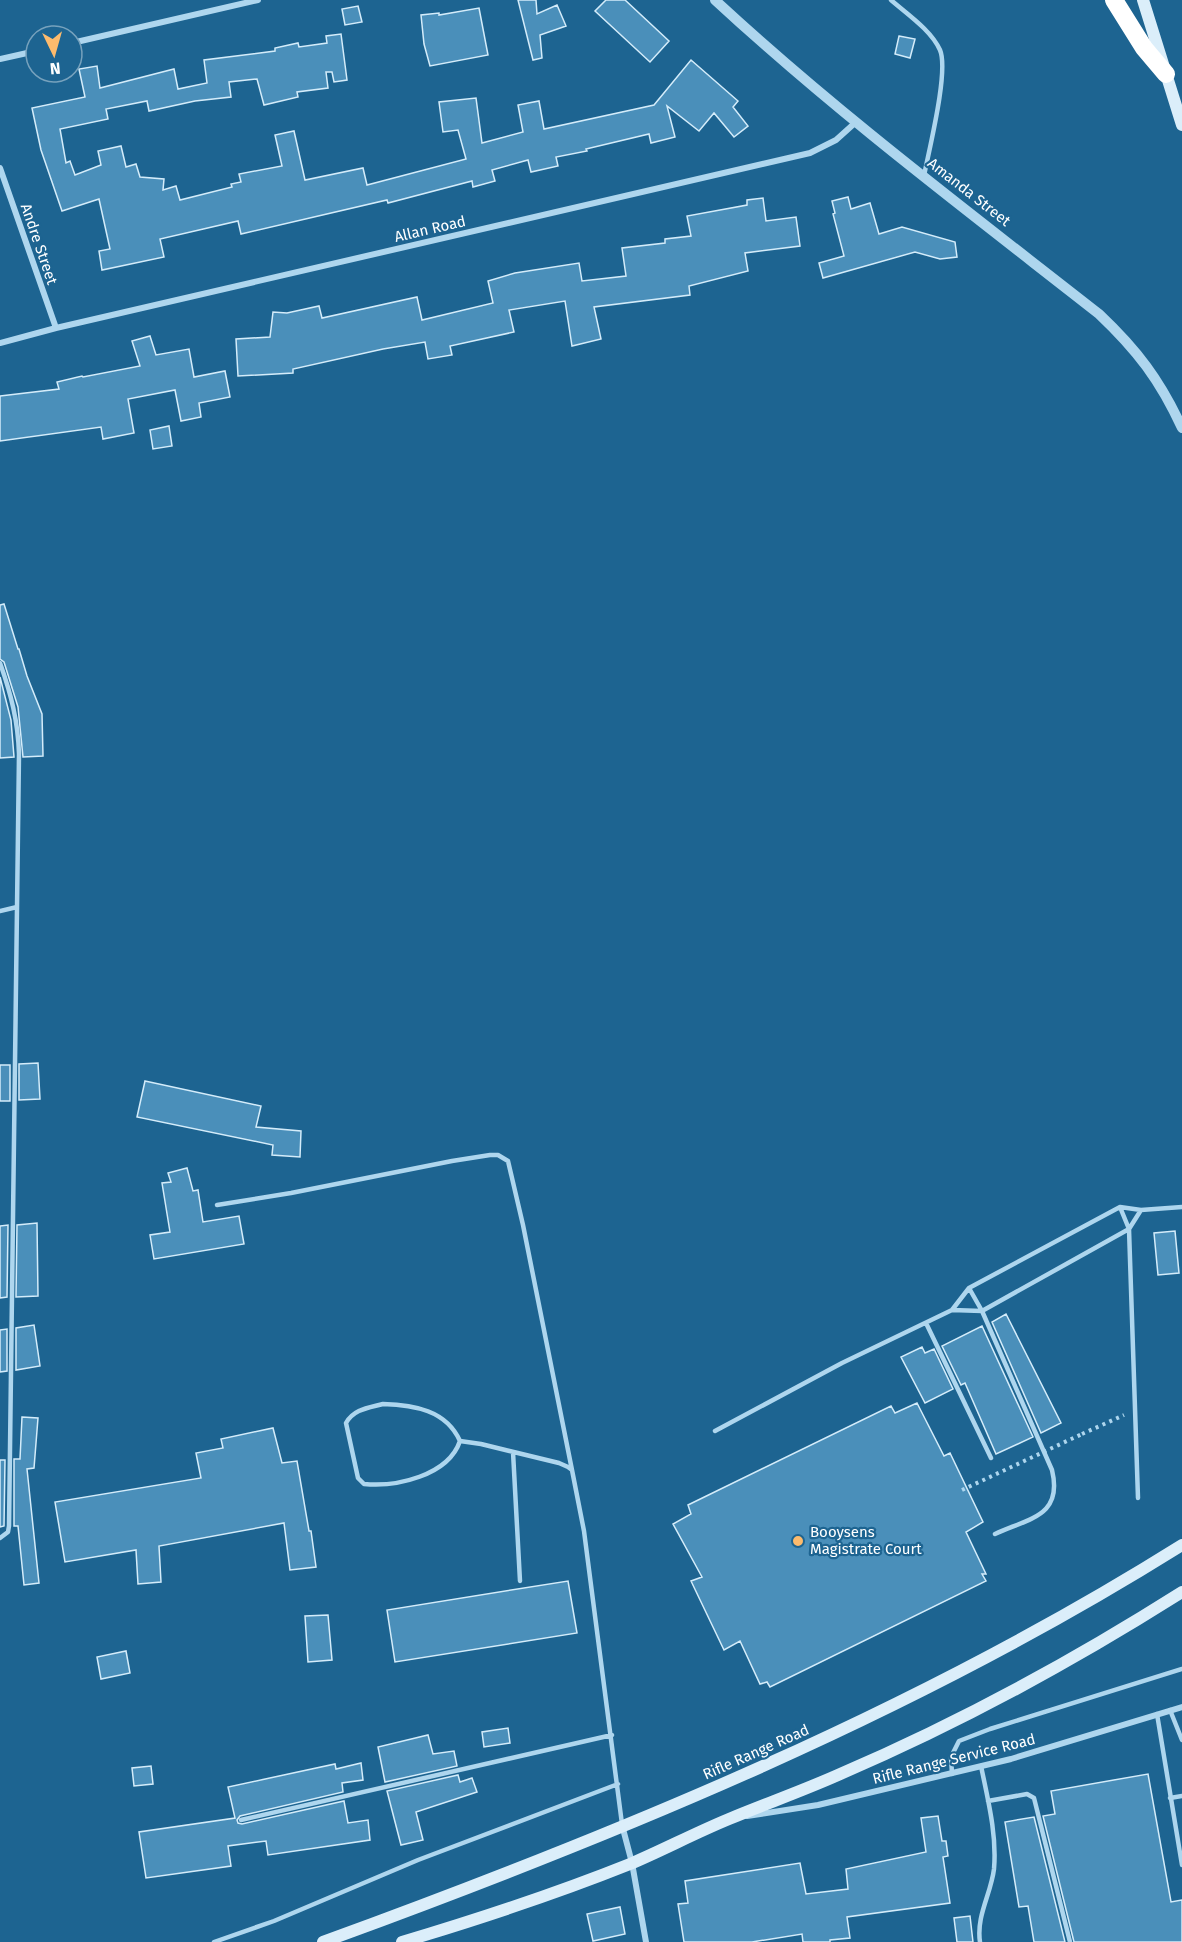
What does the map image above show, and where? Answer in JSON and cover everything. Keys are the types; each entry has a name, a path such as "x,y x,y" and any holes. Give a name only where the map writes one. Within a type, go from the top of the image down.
{"highway":[{"path":"1114,0 1144,48 1166,74"}],"main road":[{"path":"1143,0 1182,125"},
{"name":"Rifle Range Road","path":"323,1942 468,1889 738,1778 888,1707 1030,1635 1182,1545"},
{"path":"402,1942 490,1915 632,1863 729,1819 839,1775 937,1728 1076,1656 1182,1592"}],"street":[{"path":"84,39 258,0"},
{"name":"Amanda Street","path":"715,0 856,122 1099,314 1122,335 1150,369 1169,400 1182,428"},
{"path":"0,59 24,54"},
{"name":"Allan Road","path":"0,343 56,328 810,153 836,140 856,122"},
{"name":"Andre Street","path":"0,168 56,328"},
{"name":"Rifle Range Service Road","path":"729,1819 818,1805 981,1767 1182,1707"},
{"path":"622,1825 632,1863 646,1942"}],"lane":[{"path":"891,0 928,35 940,51 943,69 924,176"},
{"path":"0,663 15,709 18,731 9,1526 8,1532 0,1538"},
{"path":"0,911 16,907"},
{"path":"216,1205 490,1155 504,1157 508,1161 523,1225 584,1531 622,1825"},
{"path":"715,1431 842,1363 952,1310 969,1288 1120,1207 1141,1210 1182,1207"},
{"path":"1120,1207 1128,1230 1138,1498"},
{"path":"952,1310 982,1311 1128,1230 1141,1210"},
{"path":"969,1288 982,1311 1052,1470 1056,1486 1053,1500 1044,1513 995,1534"},
{"path":"926,1323 991,1458"},
{"path":"383,1404 422,1407 446,1421 456,1432 460,1441 457,1449 442,1465 428,1473 410,1480 364,1484 358,1478 346,1423 350,1414 383,1404"},
{"path":"460,1441 558,1463 572,1470"},
{"path":"513,1452 520,1581"},
{"path":"952,1773 951,1757 959,1741 990,1729 1182,1669"},
{"path":"1170,1710 1182,1740"},
{"path":"1157,1714 1182,1865"},
{"path":"241,1820 612,1736"},
{"path":"980,1942 979,1924 990,1890 995,1857 995,1845 981,1767"},
{"path":"214,1942 274,1921 418,1860 618,1784"},
{"path":"988,1801 1027,1794 1034,1798 1070,1942"},
{"path":"1170,1798 1182,1796"}],"path":[{"path":"962,1491 1135,1409"}],"building":[{"path":"518,0 536,0 537,14 557,5 566,26 540,35 542,58 533,60"},
{"path":"606,0 625,0 669,41 650,62 595,11"},
{"path":"358,6 362,22 345,25 342,9"},
{"path":"479,8 488,55 430,66 424,44 421,15 439,13 439,15"},
{"path":"341,34 347,80 334,82 332,72 326,72 328,88 297,92 298,97 264,105 257,79 229,82 231,97 195,101 149,111 147,101 106,109 108,119 60,129 66,163 70,161 75,175 101,165 98,151 121,146 126,167 136,164 140,177 164,179 163,190 176,186 180,200 232,187 231,184 241,182 239,174 282,166 275,135 294,131 305,180 363,168 367,185 466,159 458,130 443,132 439,102 476,98 482,143 523,132 518,105 539,101 544,129 654,105 691,60 738,101 733,107 748,126 734,137 714,113 699,131 667,106 675,137 651,143 649,134 586,149 587,151 556,157 558,166 531,172 528,160 492,170 495,181 473,187 472,181 388,203 387,200 241,234 238,221 160,239 164,257 102,270 99,251 110,249 99,199 62,211 41,150 32,108 85,97 82,84 84,68 97,66 100,88 174,69 178,89 207,83 204,60 275,51 275,48 298,43 299,47 327,43 326,36"},
{"path":"899,36 915,39 910,58 895,54"},
{"path":"848,197 851,209 870,203 879,234 902,227 955,242 957,257 940,259 915,252 823,278 819,263 844,256 832,201"},
{"path":"763,198 766,221 796,217 800,246 745,253 748,271 689,286 690,295 594,307 601,339 572,346 565,301 509,310 514,332 450,346 452,355 428,359 425,342 293,369 293,373 238,376 236,339 270,337 273,312 287,313 319,306 322,318 417,297 422,320 493,303 488,281 515,273 579,263 582,281 626,276 622,248 665,243 665,239 691,236 687,216 747,205 747,200"},
{"path":"150,336 156,355 189,349 194,377 225,371 230,397 199,403 201,417 181,421 175,390 128,399 134,433 103,439 101,427 0,441 0,396 59,389 57,382 140,366 132,341"},
{"path":"169,426 172,446 153,449 150,430"},
{"path":"4,604 42,714 43,756 23,757 18,707 4,662 0,659 0,605"},
{"path":"0,677 11,720 14,757 0,758"},
{"path":"38,1063 40,1099 19,1100 19,1064"},
{"path":"0,1065 10,1065 10,1101 0,1101"},
{"path":"145,1081 261,1106 256,1127 301,1131 300,1157 272,1155 273,1145 137,1117"},
{"path":"187,1168 193,1191 198,1190 203,1222 239,1216 244,1244 154,1259 150,1235 170,1232 162,1183 171,1182 168,1173"},
{"path":"37,1223 38,1296 16,1297 17,1225"},
{"path":"8,1225 7,1297 0,1298 0,1226"},
{"path":"1175,1231 1179,1273 1158,1275 1154,1233"},
{"path":"1006,1314 1061,1423 1041,1433 992,1322"},
{"path":"34,1325 40,1366 16,1370 16,1328"},
{"path":"982,1326 1033,1437 996,1454 965,1383 961,1385 942,1346"},
{"path":"7,1329 7,1371 0,1372 0,1330"},
{"path":"922,1347 925,1353 934,1349 953,1389 925,1403 901,1357"},
{"name":"Booysens Magistrate Court","path":"917,1403 944,1456 950,1453 983,1522 966,1532 986,1574 982,1574 986,1581 770,1687 767,1682 760,1684 740,1641 724,1650 691,1581 702,1577 673,1524 691,1514 688,1505 891,1406 895,1413"},
{"path":"22,1417 38,1418 34,1468 27,1469 39,1583 24,1585 18,1526 14,1526 14,1459 20,1459"},
{"path":"273,1428 282,1463 297,1461 316,1567 290,1570 284,1523 159,1546 161,1582 138,1584 136,1550 65,1562 55,1502 201,1478 196,1453 223,1448 221,1439"},
{"path":"0,1460 5,1460 4,1526 0,1527"},
{"path":"568,1581 577,1633 395,1662 387,1610"},
{"path":"328,1615 332,1660 308,1662 305,1616"},
{"path":"126,1651 130,1673 101,1679 97,1657"},
{"path":"508,1728 510,1743 484,1747 482,1732"},
{"path":"428,1735 433,1754 454,1751 457,1766 385,1782 378,1747"},
{"path":"361,1763 363,1780 342,1783 343,1792 240,1816 237,1820 242,1824 344,1801 348,1823 368,1820 370,1840 268,1855 266,1841 228,1846 231,1866 146,1878 139,1832 235,1818 228,1787 335,1764 336,1769"},
{"path":"151,1766 153,1784 134,1786 132,1768"},
{"path":"1148,1774 1171,1902 1182,1900 1182,1942 1074,1942 1043,1816 1055,1814 1051,1791"},
{"path":"458,1775 460,1782 472,1778 477,1792 416,1812 423,1840 401,1845 387,1791"},
{"path":"938,1816 942,1841 946,1841 948,1856 943,1857 950,1903 847,1917 850,1938 830,1940 830,1942 803,1942 802,1934 752,1942 684,1942 678,1904 688,1903 685,1881 800,1863 806,1894 848,1889 846,1869 926,1852 921,1818"},
{"path":"1034,1817 1065,1942 1034,1942 1028,1906 1019,1907 1005,1822"},
{"path":"620,1907 625,1934 593,1941 587,1914"},
{"path":"970,1916 973,1942 957,1942 954,1918"}],"place":[{"name":"Booysens Magistrate Court","path":"798,1541"}]}
